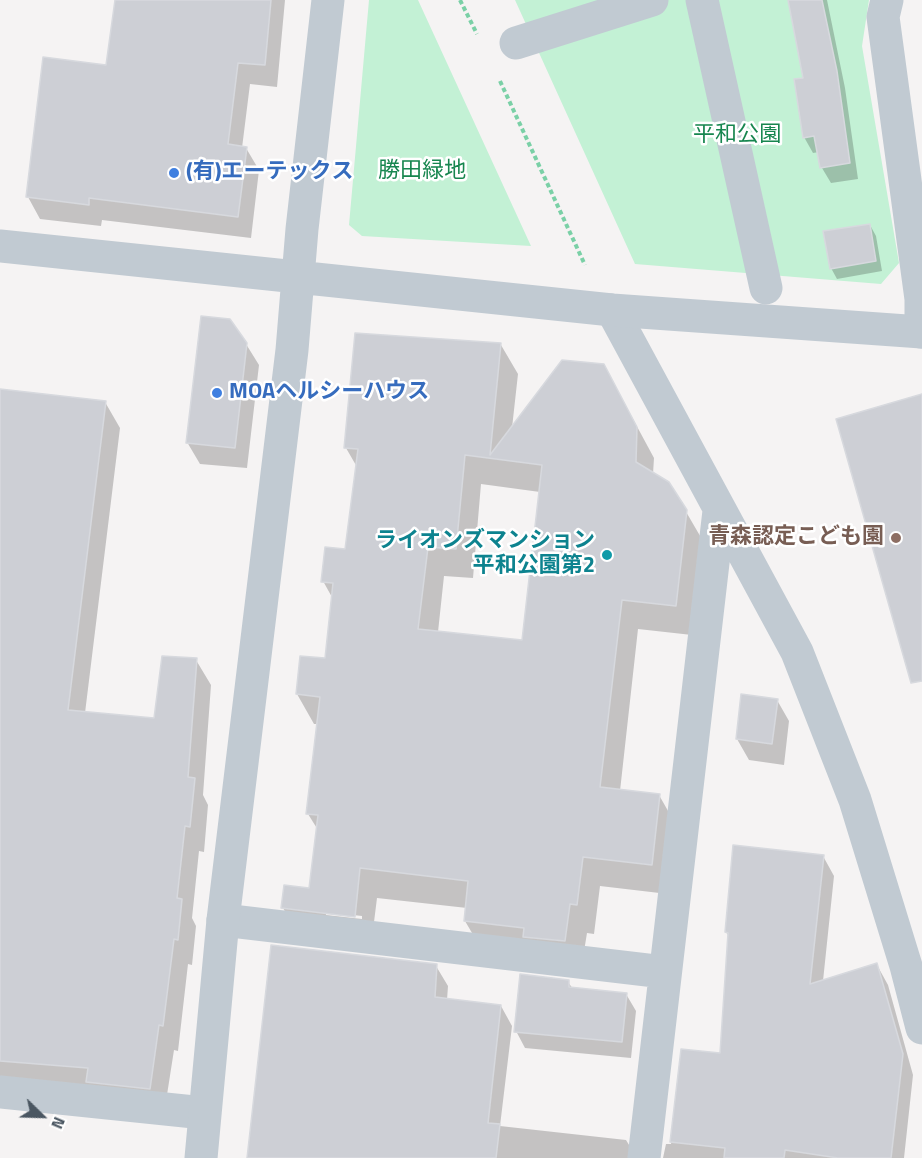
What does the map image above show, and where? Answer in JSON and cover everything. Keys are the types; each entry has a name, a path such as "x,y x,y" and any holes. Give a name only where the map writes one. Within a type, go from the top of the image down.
{"street":[{"path":"201,1158 223,920 299,279 302,229 328,0"},
{"path":"516,43 652,0"},
{"path":"702,0 766,288"},
{"path":"0,246 612,310 922,332 921,298 883,17 887,0"},
{"path":"612,310 801,663 855,800 906,966 922,1028"},
{"path":"644,1158 719,511"},
{"path":"223,920 664,972"},
{"path":"0,1092 204,1113"}],"path":[{"path":"459,0 480,41"},
{"path":"495,71 587,270 612,310"}],"green space":[{"name":"勝田緑地","path":"369,0 418,0 531,246 362,236 349,225"},
{"name":"平和公園","path":"515,0 869,0 862,46 899,263 881,284 635,264"}],"building":[{"path":"115,0 271,0 265,65 238,63 228,144 247,147 238,217 89,198 89,205 26,197 43,57 106,65"},
{"path":"788,0 822,0 837,71 850,163 820,168 814,136 803,138 794,79 803,78"},
{"path":"870,224 876,261 830,269 823,231"},
{"name":"MOAヘルシーハウス","path":"201,316 230,319 247,343 235,448 186,443"},
{"path":"355,333 501,343 490,455 562,360 604,364 637,427 636,462 669,482 687,510 676,606 622,600 600,787 660,794 652,865 583,857 577,905 570,904 565,941 523,937 524,928 464,921 468,881 360,868 355,917 281,908 284,885 309,888 318,815 306,814 320,697 296,694 300,656 325,658 333,583 321,582 325,547 345,549 358,449 344,448","holes":["465,455 542,465 522,640 418,629 428,547 456,549"]},
{"path":"0,389 106,401 68,710 154,718 162,656 197,658 188,777 195,778 190,827 185,826 177,898 182,899 178,940 174,939 163,1026 159,1025 150,1089 86,1082 88,1068 0,1061"},
{"name":"青森認定こども園","path":"922,394 922,681 911,683 836,419"},
{"path":"741,694 778,699 772,744 736,739"},
{"path":"733,845 824,855 810,984 877,963 903,1054 891,1158 838,1158 785,1150 784,1158 724,1158 725,1148 670,1142 681,1049 720,1053 728,933 725,932"},
{"path":"271,945 437,964 435,997 501,1005 488,1123 500,1124 496,1158 247,1158"},
{"path":"520,974 569,980 569,987 627,993 622,1042 514,1032"}],"place":[{"name":"(有)エーテックス","path":"174,173"},
{"name":"MOAヘルシーハウス","path":"217,393"},
{"name":"青森認定こども園","path":"896,538"},
{"name":"ライオンズマンション 平和公園第2","path":"607,555"}]}
